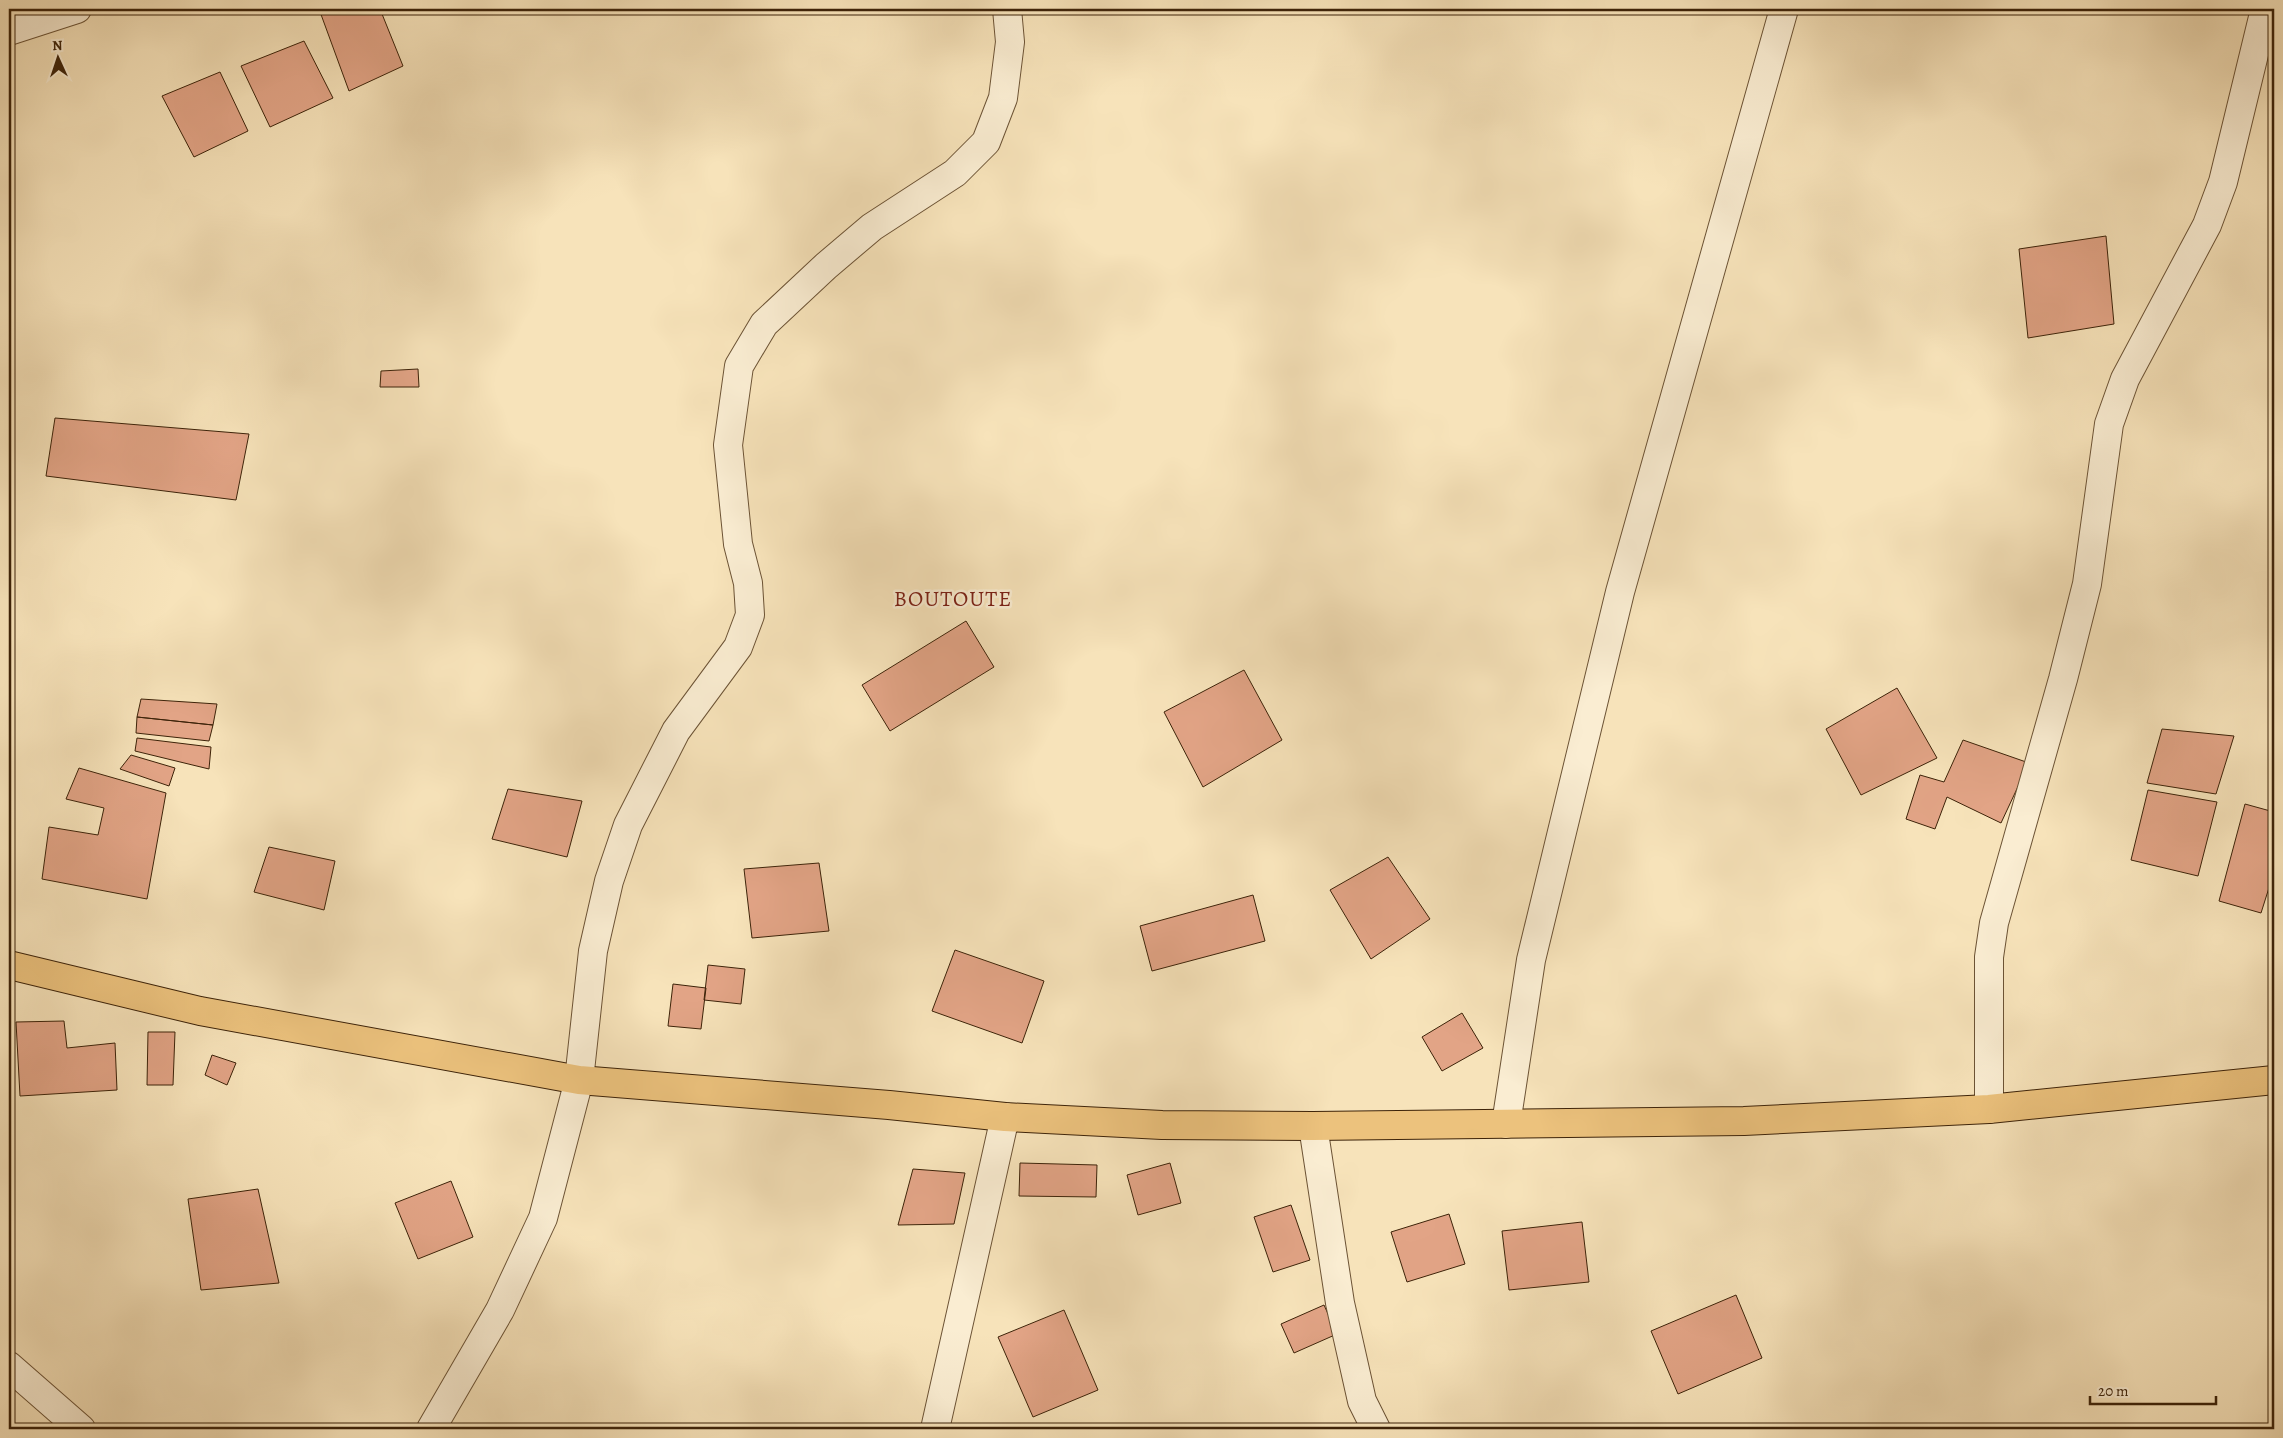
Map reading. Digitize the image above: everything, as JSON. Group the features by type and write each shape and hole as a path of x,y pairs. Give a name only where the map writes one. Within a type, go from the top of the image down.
{"main road":[{"path":"9,965 200,1011 579,1080 879,1104 1005,1117 1162,1124 1313,1126 1744,1121 1989,1109 2274,1080"}],"street":[{"path":"9,31 77,9"},
{"path":"431,1429 500,1310 543,1218 579,1080 593,952 609,881 628,825 676,731 738,647 750,615 748,583 738,544 728,445 738,366 764,324 826,266 872,227 955,173 986,142 1003,98 1010,42 1007,9"},
{"path":"1506,1124 1531,960 1620,592 1784,9"},
{"path":"1989,1109 1989,957 1993,931 2064,679 2087,584 2109,424 2125,379 2207,225 2223,182 2265,9"},
{"path":"934,1429 1005,1117"},
{"path":"1313,1126 1340,1304 1362,1401 1376,1429"},
{"path":"9,1366 81,1429"}],"building":[{"path":"319,9 380,9 403,66 349,91"},
{"path":"304,41 333,98 270,127 241,66"},
{"path":"220,72 248,131 194,157 162,96"},
{"path":"2106,236 2114,324 2028,338 2019,249"},
{"path":"418,369 419,387 380,387 381,371"},
{"path":"55,418 249,434 236,500 46,476"},
{"path":"966,621 994,667 890,731 862,685"},
{"path":"1244,670 1282,740 1203,787 1164,712"},
{"path":"1897,688 1937,758 1861,795 1826,729"},
{"path":"141,699 217,704 213,725 137,717"},
{"path":"137,717 213,725 209,741 136,733"},
{"path":"2162,729 2234,736 2216,794 2147,783"},
{"path":"137,738 211,747 209,769 135,751"},
{"path":"1963,740 2029,763 2001,823 1947,797 1935,829 1906,819 1920,775 1944,782"},
{"path":"131,755 175,768 169,786 120,769"},
{"path":"79,768 166,793 147,899 42,879 49,827 98,835 104,808 66,799"},
{"path":"508,789 582,801 567,857 492,839"},
{"path":"2148,790 2217,802 2198,876 2131,860"},
{"path":"2245,804 2274,812 2274,872 2261,913 2219,901"},
{"path":"269,847 335,861 324,910 254,892"},
{"path":"1388,857 1430,919 1371,959 1330,890"},
{"path":"819,863 829,931 752,938 744,869"},
{"path":"1253,895 1265,941 1152,971 1140,926"},
{"path":"955,950 1044,981 1022,1043 932,1011"},
{"path":"708,965 745,969 741,1004 704,1000"},
{"path":"673,984 706,988 701,1029 668,1026"},
{"path":"1462,1013 1483,1048 1442,1071 1422,1037"},
{"path":"64,1021 67,1048 115,1043 117,1090 20,1096 16,1022"},
{"path":"148,1032 175,1032 173,1085 147,1085"},
{"path":"212,1055 236,1063 227,1085 205,1075"},
{"path":"1020,1163 1097,1165 1096,1197 1019,1196"},
{"path":"1170,1163 1181,1203 1138,1215 1127,1175"},
{"path":"913,1169 965,1173 954,1224 898,1225"},
{"path":"451,1181 473,1237 418,1259 395,1203"},
{"path":"258,1189 279,1283 201,1290 188,1199"},
{"path":"1291,1205 1310,1260 1273,1272 1254,1217"},
{"path":"1449,1214 1465,1264 1407,1282 1391,1232"},
{"path":"1582,1222 1589,1282 1509,1290 1502,1231"},
{"path":"1736,1295 1762,1358 1678,1394 1651,1331"},
{"path":"1324,1305 1337,1334 1294,1353 1281,1324"},
{"path":"1064,1310 1098,1390 1033,1417 998,1337"}],"district":[{"name":"BOUTOUTE","path":"953,599"}]}
